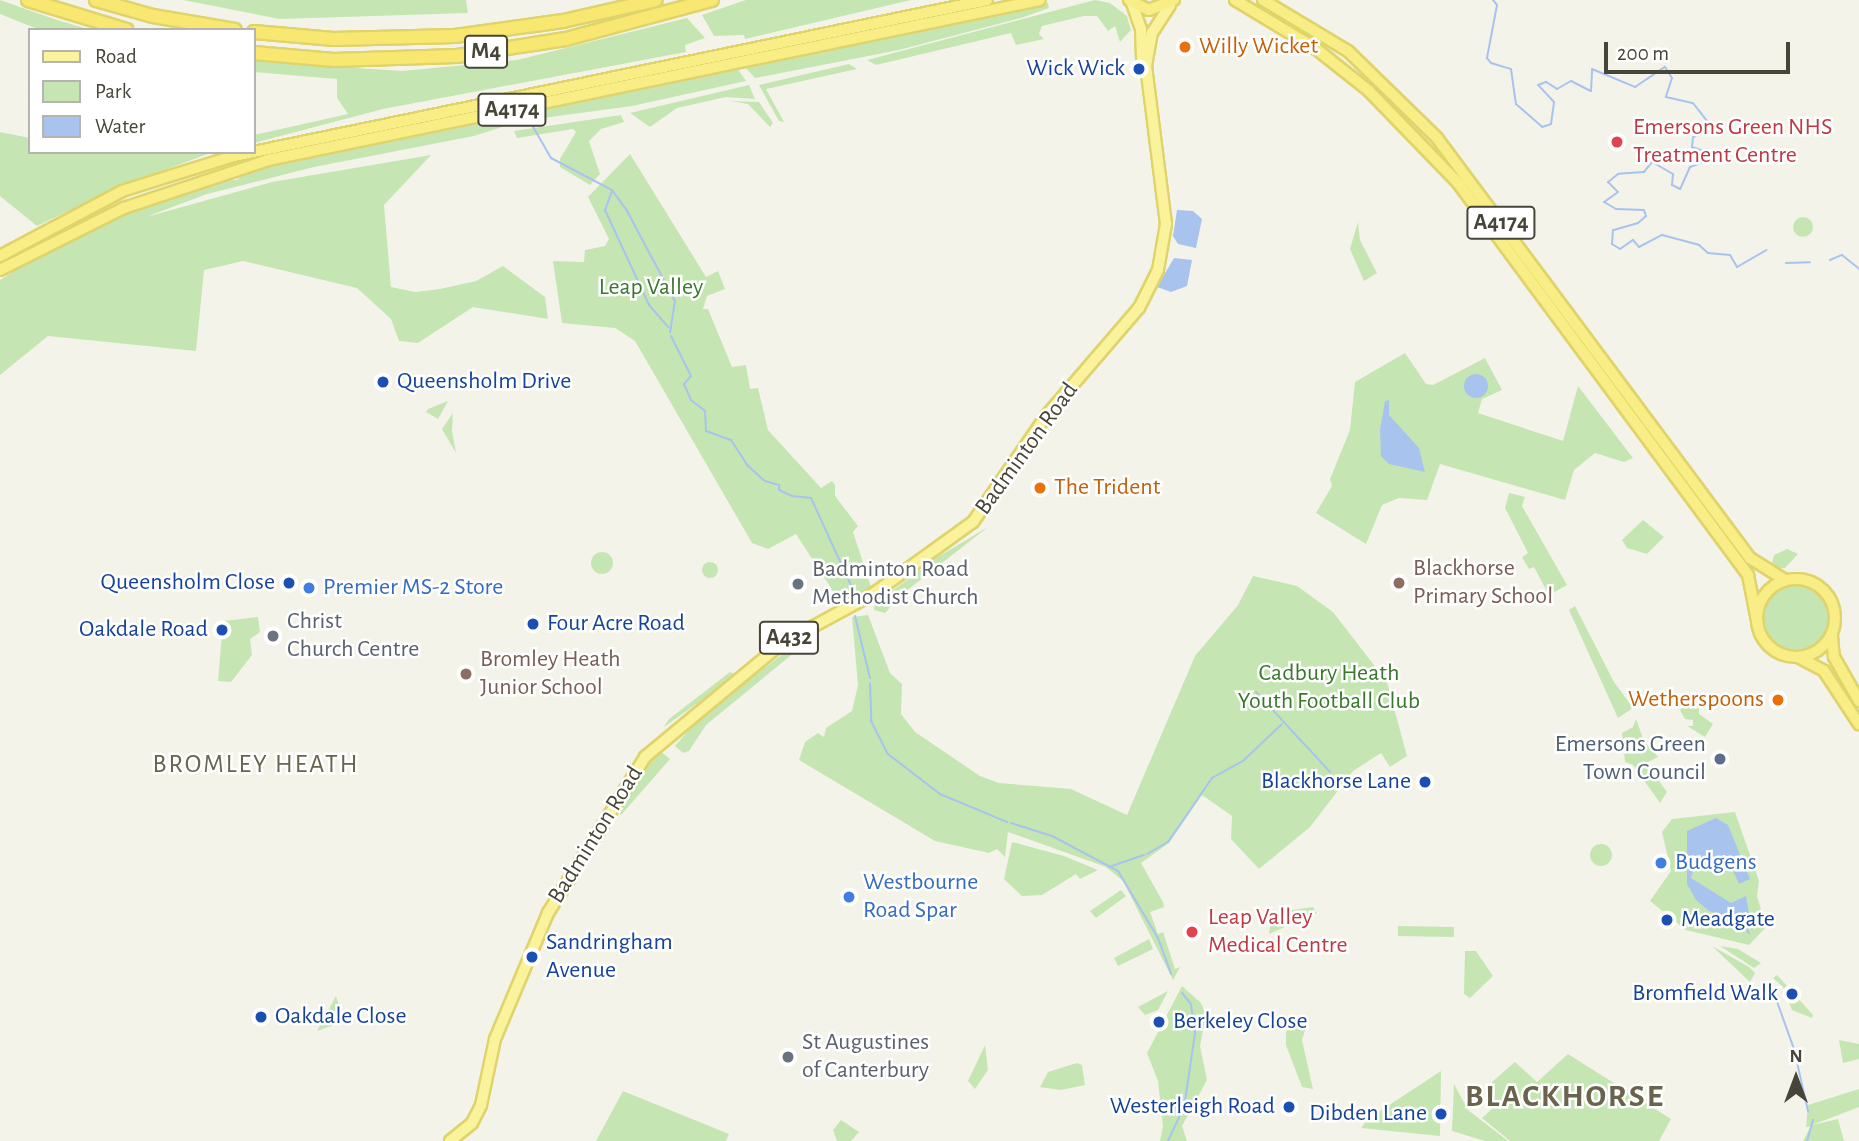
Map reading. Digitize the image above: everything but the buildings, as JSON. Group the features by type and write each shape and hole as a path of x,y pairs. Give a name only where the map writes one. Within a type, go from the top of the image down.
{"highway":[{"path":"28,0 120,28"},
{"path":"96,0 153,16 223,28"},
{"name":"M4","path":"256,32 334,39 456,36 563,21 656,0"},
{"name":"M4","path":"256,53 334,60 457,56 566,38 712,0"},
{"name":"A4174","path":"256,153 987,0"},
{"name":"A4174","path":"0,270 124,208 268,160 1040,0"},
{"name":"A4174","path":"1235,0 1315,48 1369,91 1458,183 1748,575 1758,626 1770,649 1799,658 1824,671 1859,724"},
{"name":"A4174","path":"1264,0 1348,51 1437,138 1750,558 1783,579 1809,580 1824,588 1835,608 1832,636 1834,657 1859,701"},
{"path":"1129,1 1149,10 1173,1"},
{"name":"A4174","path":"0,256 122,191 209,163 252,154"},
{"path":"1758,626 1765,596 1783,579"},
{"path":"1799,658 1814,652 1832,636"}],"main road":[{"name":"Badminton Road","path":"450,1141 472,1122 481,1105 495,1039 548,913 645,757 781,644 873,594 973,522 1046,416 1139,308 1158,270 1166,225 1146,66 1129,1"},
{"name":"Badminton Road","path":"1146,66 1152,33 1173,1"}],"green space":[{"path":"0,0 84,28 35,28 0,14"},
{"path":"183,0 466,0 468,13 280,19"},
{"path":"746,0 911,0 745,39 744,35 714,36 702,15"},
{"path":"1095,0 1110,3 1127,16 1131,30 1120,42 1115,26 1108,31 1097,16 1084,16 1042,26 1039,34 1044,39 1016,45 1011,33 876,65 867,60"},
{"path":"1048,3 1049,8 1021,18 899,50 755,78 744,66"},
{"path":"687,18 705,38 685,45 686,52 383,109 256,142 256,135 348,114 337,98 337,79 256,72 256,61 402,71 517,60"},
{"path":"849,64 857,69 766,89 784,122 779,121 759,85"},
{"path":"737,68 746,81 632,106 521,121 474,136 314,167 207,194 146,217 272,182 431,155 384,205 391,287 415,292 440,289 476,281 503,266 545,297 548,319 473,307 418,343 399,341 391,319 357,288 243,261 204,270 196,351 48,336 0,375 0,280 60,242 171,195 223,179 237,180 245,172 295,160"},
{"path":"749,85 755,99 726,97 677,108 650,127 630,113"},
{"path":"730,101 759,102 773,123 770,127 748,104"},
{"path":"621,115 624,122 601,129 589,141 600,174 590,185 560,167 560,159 576,132 573,129 517,138 514,131"},
{"path":"0,132 28,138 28,154 208,154 116,188 37,226 0,196"},
{"name":"Leap Valley","path":"630,154 706,277 718,271 725,289 707,296 703,309 708,309 732,367 746,365 750,389 758,388 768,430 821,488 832,481 835,485 835,496 858,526 853,532 871,587 840,602 796,534 768,549 752,543 635,341 615,328 562,323 553,261 584,262 585,250 605,246 609,239 588,197"},
{"path":"1803,217 1810,220 1813,227 1810,234 1803,237 1796,234 1793,227 1796,220"},
{"path":"1358,222 1360,240 1377,273 1364,281 1350,249"},
{"path":"1405,353 1426,384 1433,385 1485,358 1502,390 1482,399 1478,413 1563,441 1578,386 1633,458 1624,462 1595,453 1574,470 1565,500 1440,464 1427,500 1399,498 1382,505 1366,544 1316,513 1332,486 1330,479 1350,430 1355,382"},
{"path":"448,401 438,419 426,412 428,409"},
{"path":"453,413 452,431 456,453 442,429"},
{"path":"1509,493 1525,497 1522,506 1567,585 1549,595 1534,567 1529,569 1522,557 1528,553 1505,508"},
{"path":"1643,520 1664,537 1647,554 1627,548 1622,540"},
{"path":"988,527 901,595 885,613 874,610 875,604 936,558"},
{"path":"1787,549 1798,554 1785,568 1771,568 1774,555"},
{"path":"602,552 610,555 613,563 610,571 602,574 594,571 591,563 594,555"},
{"path":"710,562 716,564 716,576 710,578 704,576 702,570 704,564"},
{"name":"Cadbury Heath Youth Football Club","path":"1253,576 1297,586 1333,612 1387,682 1407,756 1390,767 1381,753 1353,771 1310,827 1259,869 1231,839 1232,816 1202,795 1169,843 1141,863 1163,902 1164,907 1150,912 1158,934 1163,932 1175,969 1180,967 1173,980 1123,881 1106,867 1008,832 1005,857 997,849 989,853 935,841 799,760 805,742 818,733 824,737 826,728 852,711 858,685 852,617 868,615 890,673 902,684 901,714 915,732 980,776 999,783 1071,789 1127,815 1195,656 1238,605"},
{"path":"1789,584 1803,584 1815,589 1824,598 1829,617 1827,630 1820,641 1803,650 1789,650 1777,645 1768,636 1763,624 1763,610 1768,598 1777,589"},
{"path":"1575,606 1614,682 1633,708 1618,718 1569,610"},
{"path":"258,617 260,632 250,639 252,655 231,682 218,681 223,621"},
{"path":"800,641 801,647 706,725 689,751 683,753 675,746 701,716"},
{"path":"730,672 737,675 664,727 669,719"},
{"path":"1699,702 1699,714 1713,724 1705,737 1687,726 1693,726 1693,720 1685,719 1680,710 1687,703"},
{"path":"1636,719 1644,741 1658,757 1646,763 1667,792 1660,803 1633,765 1625,762 1622,733 1633,727"},
{"path":"661,752 670,759 621,815 616,809 646,764"},
{"path":"1735,812 1759,881 1757,896 1766,927 1749,945 1686,930 1650,901 1671,871 1662,832 1672,819"},
{"path":"1012,842 1064,856 1098,870 1080,879 1076,874 1042,895 1022,896 1004,879"},
{"path":"1601,844 1609,847 1612,855 1609,863 1601,866 1593,863 1590,855 1593,847"},
{"path":"1121,890 1126,896 1096,918 1090,911"},
{"path":"1313,907 1317,913 1269,934 1272,913"},
{"path":"1398,926 1454,927 1454,937 1398,936"},
{"path":"1149,939 1153,949 1118,966 1114,958"},
{"path":"1712,946 1749,967 1755,973 1750,982"},
{"path":"1720,946 1738,949 1761,963 1754,968"},
{"path":"1465,951 1476,951 1493,976 1470,998 1464,994"},
{"path":"1777,975 1813,1015 1812,1018 1792,1010 1783,987 1773,978"},
{"path":"1182,986 1201,1003 1206,1015 1200,1046 1207,1080 1182,1126 1187,1141 1160,1141 1163,1126 1158,1081 1147,1053"},
{"path":"1168,991 1158,1010 1145,1015 1138,1007"},
{"path":"336,996 342,1015 337,1024 317,1031"},
{"path":"1308,1021 1302,1040 1313,1089 1302,1087 1286,1045 1286,1032 1291,1025"},
{"path":"1839,1040 1859,1044 1859,1059 1843,1063"},
{"path":"985,1045 988,1070 975,1089 968,1081"},
{"path":"1568,1054 1671,1119 1659,1141 1510,1141 1482,1118 1495,1106 1492,1082 1515,1062 1537,1082"},
{"path":"1077,1063 1082,1065 1085,1085 1061,1090 1040,1087 1048,1072"},
{"path":"1441,1071 1440,1136 1361,1128 1368,1119"},
{"path":"1454,1084 1468,1110 1508,1141 1485,1141 1452,1131"},
{"path":"1859,1089 1859,1107 1812,1125 1838,1119 1844,1141 1803,1141 1811,1126 1806,1127 1808,1105"},
{"path":"623,1091 729,1134 726,1141 596,1141"},
{"path":"841,1120 859,1132 851,1141 837,1141 833,1130"}],"water":[{"path":"1177,210 1193,211 1202,219 1196,248 1178,244 1173,236"},
{"path":"1174,258 1192,260 1187,286 1171,292 1157,287"},
{"path":"1476,374 1484,378 1488,386 1484,394 1476,398 1468,394 1464,386 1468,378"},
{"path":"1389,400 1389,415 1419,448 1425,472 1389,464 1381,456 1380,430 1385,401"},
{"path":"1716,818 1728,825 1750,879 1739,884 1729,862 1712,856 1695,865 1691,878 1731,903 1746,896 1750,919 1742,922 1709,911 1696,900 1687,884 1687,831"}],"waterway":[{"path":"1493,0 1497,5 1487,58 1491,63 1511,69 1516,104 1542,127 1551,124 1554,102 1538,85 1546,82 1557,89 1571,81 1591,91 1592,69 1635,87 1665,67 1672,78 1666,97 1693,103 1707,121 1709,131 1693,137 1692,147 1709,153 1710,159 1690,167 1680,189 1672,185 1673,174 1652,162 1644,172 1618,174 1608,182 1618,192 1604,202 1616,209 1644,210 1646,216 1638,223 1613,230 1612,244 1620,249 1633,240 1639,247 1662,235 1699,245 1708,253 1730,255 1737,267 1767,250"},
{"path":"532,125 551,158 612,190 626,209 675,301 670,333"},
{"path":"612,191 605,210 649,305 668,327"},
{"path":"1830,260 1842,255 1859,269"},
{"path":"1786,263 1810,262"},
{"path":"671,336 691,376 684,384 691,400 705,411 706,431 731,440 747,465 765,481 779,485 779,490 792,496 811,498 855,594"},
{"path":"855,616 870,678"},
{"path":"870,683 871,721 888,754 940,794 1007,822"},
{"path":"1256,692 1330,772"},
{"path":"1147,854 1168,842 1212,778 1244,760 1282,724"},
{"path":"1011,823 1052,836 1118,871 1158,938 1171,974"},
{"path":"1109,867 1144,855"},
{"path":"1742,922 1749,933"},
{"path":"1770,982 1794,1049 1808,1111"},
{"path":"1168,1141 1184,1107 1195,1033 1191,1004 1182,993"},
{"path":"1807,1141 1813,1120"}],"place":[{"name":"Willy Wicket","path":"1185,47"},
{"name":"Wick Wick","path":"1139,69"},
{"name":"Emersons Green NHS Treatment Centre","path":"1617,142"},
{"name":"Queensholm Drive","path":"383,382"},
{"name":"The Trident","path":"1040,488"},
{"name":"Queensholm Close","path":"289,583"},
{"name":"Blackhorse Primary School","path":"1399,583"},
{"name":"Badminton Road Methodist Church","path":"798,584"},
{"name":"Premier MS-2 Store","path":"309,588"},
{"name":"Four Acre Road","path":"533,624"},
{"name":"Oakdale Road","path":"222,630"},
{"name":"Christ Church Centre","path":"273,636"},
{"name":"Bromley Heath Junior School","path":"466,674"},
{"name":"Wetherspoons","path":"1778,700"},
{"name":"Emersons Green Town Council","path":"1720,759"},
{"name":"Blackhorse Lane","path":"1425,782"},
{"name":"Budgens","path":"1661,863"},
{"name":"Westbourne Road Spar","path":"849,897"},
{"name":"Meadgate","path":"1667,920"},
{"name":"Leap Valley Medical Centre","path":"1192,932"},
{"name":"Sandringham Avenue","path":"532,957"},
{"name":"Bromfield Walk","path":"1792,994"},
{"name":"Oakdale Close","path":"261,1017"},
{"name":"Berkeley Close","path":"1159,1022"},
{"name":"St Augustines of Canterbury","path":"788,1057"},
{"name":"Westerleigh Road","path":"1289,1107"},
{"name":"Dibden Lane","path":"1441,1114"}],"district":[{"name":"BROMLEY HEATH","path":"256,765"},
{"name":"BLACKHORSE","path":"1565,1096"}]}
